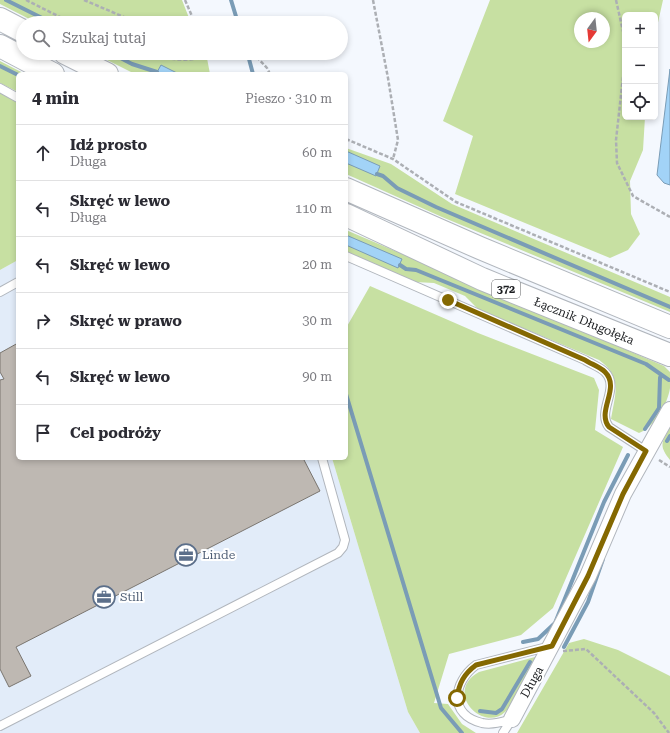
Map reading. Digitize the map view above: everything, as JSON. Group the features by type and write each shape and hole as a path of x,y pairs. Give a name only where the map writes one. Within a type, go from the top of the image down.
{"main road":[{"path":"0,19 16,27"},
{"path":"0,46 16,54"},
{"path":"26,60 49,72"},
{"path":"79,60 102,72"},
{"name":"372","path":"348,190 518,265 670,326"},
{"name":"Łącznik Długołęka","path":"348,216 482,279 670,355"}],"street":[{"name":"Długa","path":"512,719 588,576 623,494 670,410"}],"lane":[{"path":"0,88 16,97"},
{"path":"348,257 585,360 604,372 609,379 610,386 604,416 605,422 609,427 646,451"},
{"path":"0,292 16,283"},
{"path":"0,726 338,553 344,547 345,540 323,460"},
{"name":"Długa","path":"512,719 495,724 483,723 470,719 463,713 457,698 461,681 466,672 476,665 552,646"},
{"name":"Długa","path":"503,733 512,719"}],"path":[{"path":"26,0 58,16"},
{"path":"84,0 122,16"},
{"path":"185,0 192,16"},
{"path":"373,0 398,140 393,159"},
{"path":"616,0 622,27"},
{"path":"260,60 269,72"},
{"path":"622,84 616,148 617,163 633,196 670,217"},
{"path":"348,140 393,159 456,202 670,292"},
{"path":"552,646 566,651 586,649 654,713 670,733"}],"shaded area":[{"path":"16,261 16,460 333,460 408,712 420,733 0,733 0,270"}],"green space":[{"path":"0,0 182,0 188,16 23,16 0,4"},
{"path":"490,0 663,0 658,22 658,12 622,12 622,120 645,120 643,150 630,181 631,214 640,234 628,250 610,258 455,194 473,136 443,121"},
{"path":"107,60 207,60 210,72 131,72"},
{"path":"0,61 21,72 16,72 16,91 0,83"},
{"path":"0,93 16,102 16,261 0,270"},
{"path":"348,149 391,164 452,204 670,297 670,312 442,217 348,175"},
{"path":"348,231 664,366 670,372 670,388 663,408 655,421 639,433 611,419 616,386 612,373 607,366 599,360 478,309 465,296 434,283 415,282 348,253"},
{"path":"370,286 478,333 594,378 599,390 595,430 623,447 553,608 521,635 449,654 434,703 448,704 462,724 476,733 420,733 408,712 333,460 348,460 348,324"},
{"path":"670,428 670,460 664,451 662,444"},
{"path":"584,639 618,650 670,676 670,733 517,733 569,643"},
{"path":"535,657 536,658 519,693 505,712 496,717 487,717 478,714 470,707 466,699 465,690 469,680 479,672"}],"water":[{"path":"161,65 175,72 157,72"},
{"path":"670,69 670,185 664,183 657,175"},
{"path":"348,152 380,166 376,176 348,164"},
{"path":"348,236 402,259 398,268 348,246"}],"building":[{"path":"16,344 16,460 304,460 320,491 16,647 31,676 9,687 0,669 0,380 4,379 0,372 0,353"}],"waterway":[{"path":"6,0 38,16"},
{"path":"231,0 236,16"},
{"path":"124,60 157,72"},
{"path":"249,60 252,72"},
{"path":"0,66 16,74"},
{"path":"377,174 383,176 397,188 436,207 670,307"},
{"path":"400,265 406,269 416,270 646,364 669,380"},
{"path":"645,429 659,408 661,375"},
{"path":"348,401 441,708 462,733"},
{"path":"667,441 670,436"},
{"path":"523,642 538,639 555,623 604,502 628,455"},
{"path":"564,647 588,602 603,559"},
{"path":"480,711 496,713 502,709 530,662"}],"place":[{"name":"Linde","path":"186,555"},
{"name":"Still","path":"104,597"}],"route":[{"path":"448,300 585,360 604,372 609,379 610,386 608,403 604,416 605,422 609,427 646,451 623,494 588,576 552,646 476,665 466,672 458,688 457,698"}]}
